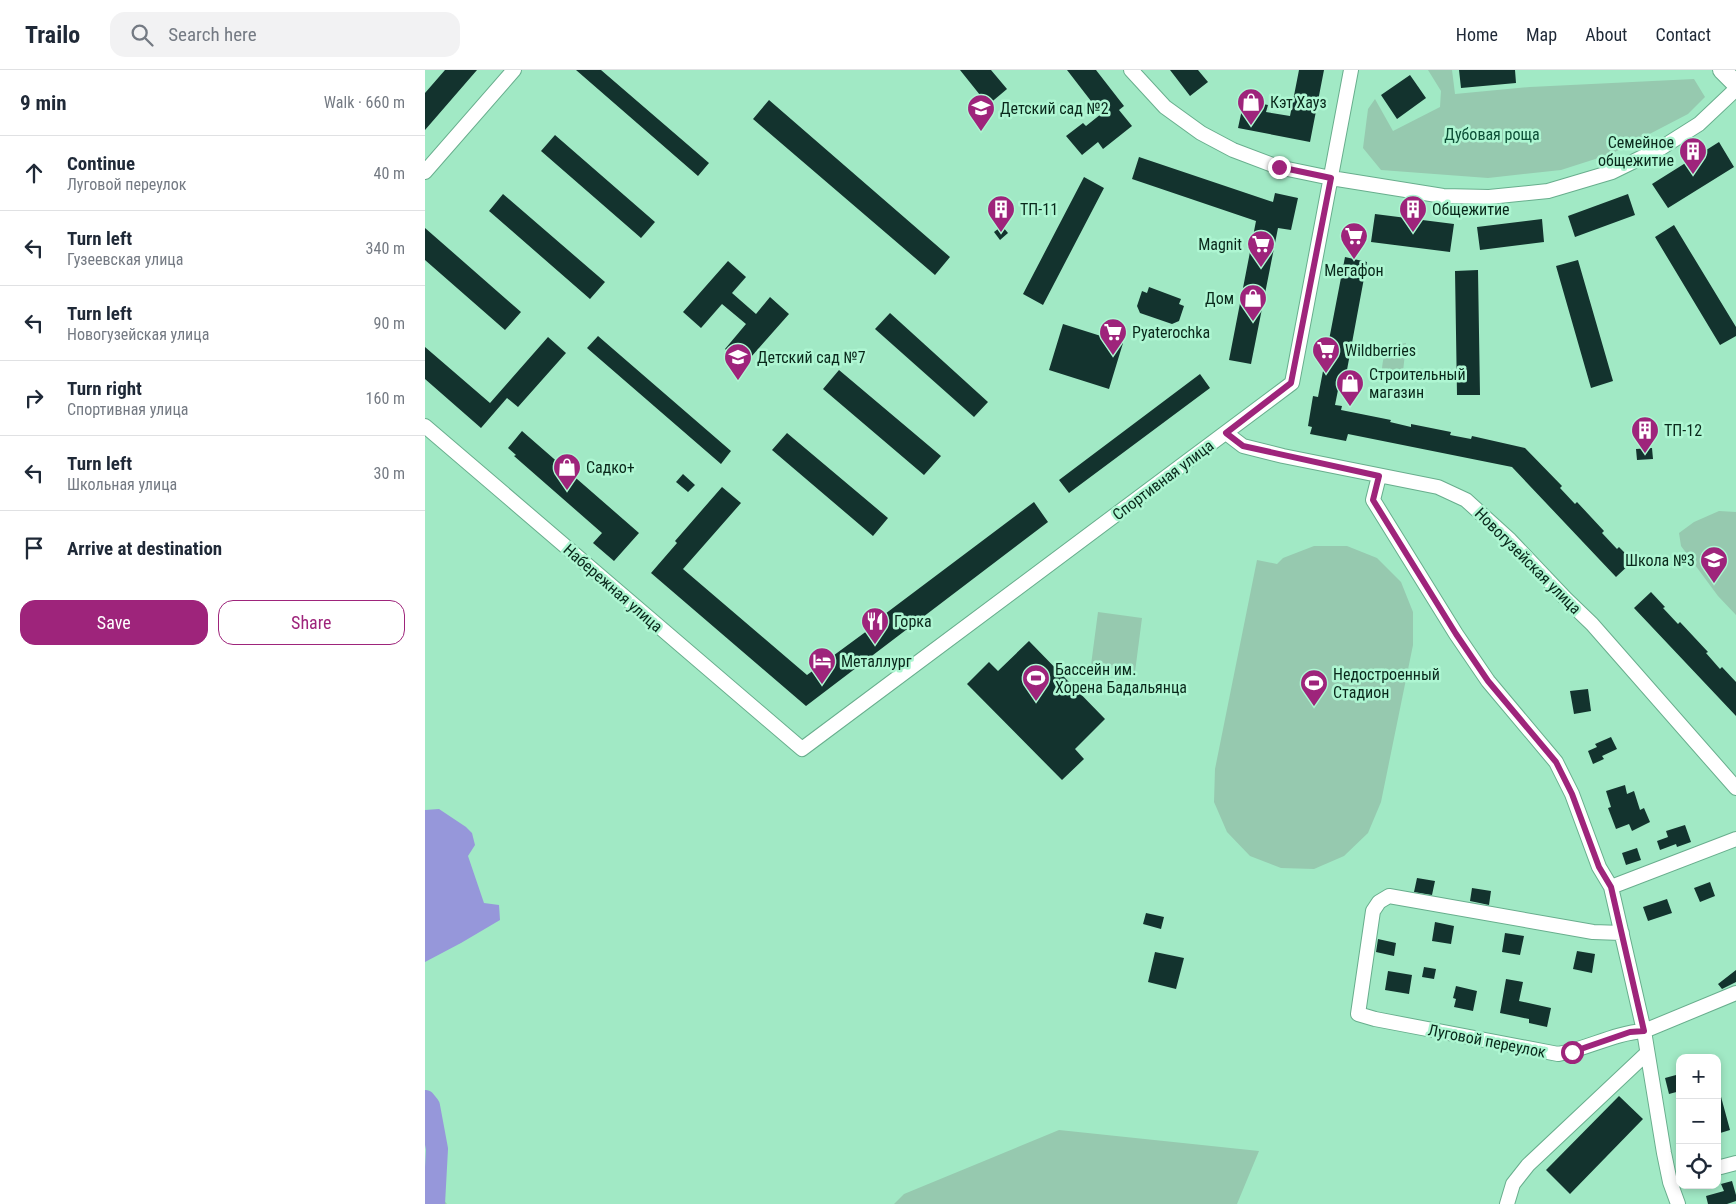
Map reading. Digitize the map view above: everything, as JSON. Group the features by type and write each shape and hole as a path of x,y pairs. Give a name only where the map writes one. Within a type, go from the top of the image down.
{"street":[{"path":"425,172 514,70"},
{"path":"1131,70 1165,107 1201,132 1233,150 1279,167 1352,183 1443,196 1489,197 1549,191 1613,172 1661,148 1699,124 1736,89"},
{"name":"Спортивная улица","path":"802,749 1291,383 1351,70"},
{"path":"1723,70 1736,84"},
{"name":"Набережная улица","path":"425,426 802,749"},
{"name":"Новогузейская улица","path":"1226,433 1243,446 1438,487 1466,500 1509,540 1592,624 1736,788"},
{"path":"1379,476 1373,500 1456,634 1488,681 1556,762 1572,794 1599,867 1611,887 1644,1031 1678,1204"},
{"path":"1611,887 1736,839"},
{"name":"Луговой переулок","path":"1622,933 1593,932 1389,896 1379,902 1373,911 1358,1014 1375,1019 1558,1054 1572,1052 1630,1032 1644,1031 1736,993"},
{"path":"1507,1204 1513,1184 1528,1165 1647,1053"},
{"path":"1721,1167 1736,1162"}],"green space":[{"name":"Дубовая роща","path":"1428,70 1452,70 1455,94 1530,87 1694,79 1705,97 1688,114 1611,154 1561,170 1488,178 1381,170 1363,148 1368,109 1375,99 1393,131 1440,107 1441,91"},
{"path":"1406,343 1403,372 1382,369 1385,353 1395,345"},
{"path":"1719,511 1736,512 1736,615 1718,596 1681,546 1679,533 1694,522"},
{"name":"Недостроенный Стадион","path":"1314,546 1347,546 1377,558 1401,582 1413,612 1413,645 1381,802 1368,833 1344,856 1314,869 1281,868 1250,856 1227,832 1214,802 1215,769 1257,560 1277,564 1283,558"},
{"path":"1098,612 1142,618 1135,672 1091,665"},
{"path":"1059,1130 1259,1151 1237,1204 894,1204 904,1194"},
{"path":"425,1178 447,1204 425,1204"}],"water":[{"path":"439,809 472,833 475,845 468,856 484,903 499,905 500,920 425,962 425,810"}],"building":[{"path":"445,70 477,70 425,130 425,93"},
{"path":"576,70 601,70 709,163 698,176"},
{"path":"960,70 991,70 1007,89 988,105"},
{"path":"1067,70 1096,70 1124,106 1119,110 1132,126 1103,149 1098,142 1082,155 1066,136 1083,123 1086,126 1101,114"},
{"path":"1170,70 1198,70 1208,82 1190,96"},
{"path":"1299,70 1324,70 1310,142 1238,128 1244,100 1268,105 1266,112 1290,116"},
{"path":"1459,70 1515,70 1516,83 1461,88"},
{"path":"1410,75 1426,98 1397,119 1381,95"},
{"path":"769,100 950,257 935,275 753,119"},
{"path":"555,135 655,222 641,238 541,151"},
{"name":"Семейное общежитие","path":"1719,142 1734,167 1668,208 1652,184"},
{"path":"1139,157 1273,202 1275,193 1298,198 1291,230 1278,228 1251,364 1229,360 1256,221 1132,179"},
{"path":"1084,177 1104,188 1043,305 1023,294"},
{"path":"503,194 605,282 590,299 489,211"},
{"path":"1628,194 1635,215 1575,237 1568,216"},
{"name":"Общежитие","path":"1375,214 1454,224 1450,252 1371,242"},
{"path":"1542,219 1544,242 1480,250 1477,227"},
{"path":"1674,225 1736,327 1736,336 1720,345 1655,237"},
{"name":"ТП-11","path":"1002,226 1008,233 1000,240 994,232"},
{"path":"425,228 521,312 505,330 425,260"},
{"path":"1345,257 1367,262 1344,386 1339,385 1335,405 1342,406 1341,410 1391,420 1390,422 1411,427 1411,424 1451,432 1450,435 1471,439 1472,436 1525,448 1562,486 1560,488 1575,504 1577,502 1604,531 1602,533 1617,549 1619,547 1633,561 1616,577 1512,467 1348,434 1346,441 1310,434 1312,427 1308,426 1313,396 1318,397"},
{"path":"1578,260 1613,381 1591,388 1556,266"},
{"path":"728,261 746,277 732,293 756,314 770,297 789,314 744,365 725,349 746,324 722,304 701,328 683,312"},
{"path":"1478,270 1480,395 1457,395 1455,271"},
{"path":"1149,287 1181,299 1179,304 1184,306 1179,321 1172,324 1140,313 1137,306 1142,291 1147,293"},
{"path":"890,313 988,402 974,417 875,329"},
{"path":"1063,324 1123,343 1109,389 1049,370"},
{"path":"598,336 731,451 721,464 587,348"},
{"path":"548,337 566,353 518,407 507,398 481,428 425,379 425,347 490,403"},
{"path":"839,370 941,456 924,475 823,389"},
{"path":"1200,374 1210,388 1069,493 1059,480"},
{"path":"522,431 639,533 614,561 593,543 602,533 514,456 516,455 508,448"},
{"path":"787,433 888,518 873,536 772,450"},
{"name":"ТП-12","path":"1652,448 1653,459 1637,460 1636,449"},
{"path":"683,474 695,485 688,492 676,482"},
{"path":"722,487 741,503 683,569 807,675 1034,502 1048,522 806,706 651,573 677,543 675,541"},
{"path":"1651,592 1678,624 1680,622 1708,652 1706,653 1720,669 1722,667 1736,682 1736,716 1634,608"},
{"name":"Бассейн им. Хорена Бадальянца","path":"1029,641 1105,719 1075,749 1084,759 1062,780 967,684 989,662 998,671"},
{"path":"1588,689 1591,711 1574,714 1570,691"},
{"path":"1611,737 1617,749 1602,756 1604,759 1593,764 1588,751 1597,747 1595,744"},
{"path":"1625,785 1627,794 1634,791 1640,810 1644,808 1650,822 1632,831 1629,824 1616,829 1608,808 1611,807 1606,791"},
{"path":"1685,825 1691,842 1677,847 1676,844 1660,850 1657,841 1668,837 1666,831"},
{"path":"1637,848 1641,860 1626,865 1622,853"},
{"path":"1417,878 1435,881 1432,895 1414,892"},
{"path":"1710,882 1715,896 1700,902 1694,888"},
{"path":"1472,888 1491,891 1489,905 1470,901"},
{"path":"1667,899 1672,913 1648,921 1643,907"},
{"path":"1146,913 1164,917 1161,929 1143,924"},
{"path":"1435,922 1454,926 1451,944 1432,941"},
{"path":"1505,933 1524,936 1520,955 1502,952"},
{"path":"1378,939 1396,943 1394,956 1376,952"},
{"path":"1577,951 1595,954 1592,973 1573,969"},
{"path":"1155,952 1184,958 1176,989 1148,982"},
{"path":"1424,967 1436,969 1434,979 1422,977"},
{"path":"1736,970 1736,982 1722,989 1718,984"},
{"path":"1388,971 1412,975 1409,994 1385,990"},
{"path":"1506,979 1523,982 1519,1001 1551,1008 1547,1027 1529,1023 1529,1019 1500,1013"},
{"path":"1456,986 1477,991 1473,1011 1454,1007 1456,999 1453,998"},
{"path":"1676,1075 1676,1092 1669,1094 1665,1078"},
{"path":"1619,1096 1643,1119 1570,1194 1546,1170"},
{"path":"1721,1097 1730,1130 1721,1133"},
{"path":"1732,1181 1736,1201 1727,1204 1708,1204 1706,1196 1724,1191 1721,1184"}],"waterway":[{"path":"425,1101 429,1106 437,1149 434,1204"}],"place":[{"name":"Кэт Хауз","path":"1251,126"},
{"name":"Детский сад №2","path":"981,132"},
{"name":"Семейное общежитие","path":"1693,175"},
{"name":"ТП-11","path":"1001,233"},
{"name":"Общежитие","path":"1413,233"},
{"name":"Мегафон","path":"1354,260"},
{"name":"Magnit","path":"1261,268"},
{"name":"Дом","path":"1253,322"},
{"name":"Pyaterochka","path":"1113,356"},
{"name":"Wildberries","path":"1326,374"},
{"name":"Детский сад №7","path":"738,381"},
{"name":"Строительный магазин","path":"1350,407"},
{"name":"ТП-12","path":"1645,454"},
{"name":"Садко+","path":"567,491"},
{"name":"Школа №3","path":"1714,584"},
{"name":"Горка","path":"875,645"},
{"name":"Металлург","path":"822,685"},
{"name":"Бассейн им. Хорена Бадальянца","path":"1036,702"},
{"name":"Недостроенный Стадион","path":"1314,707"}],"route":[{"path":"1279,167 1331,178 1291,383 1226,433 1243,446 1379,476 1373,500 1456,634 1488,681 1556,762 1572,794 1599,867 1611,887 1644,1031 1630,1032 1572,1052"}]}
